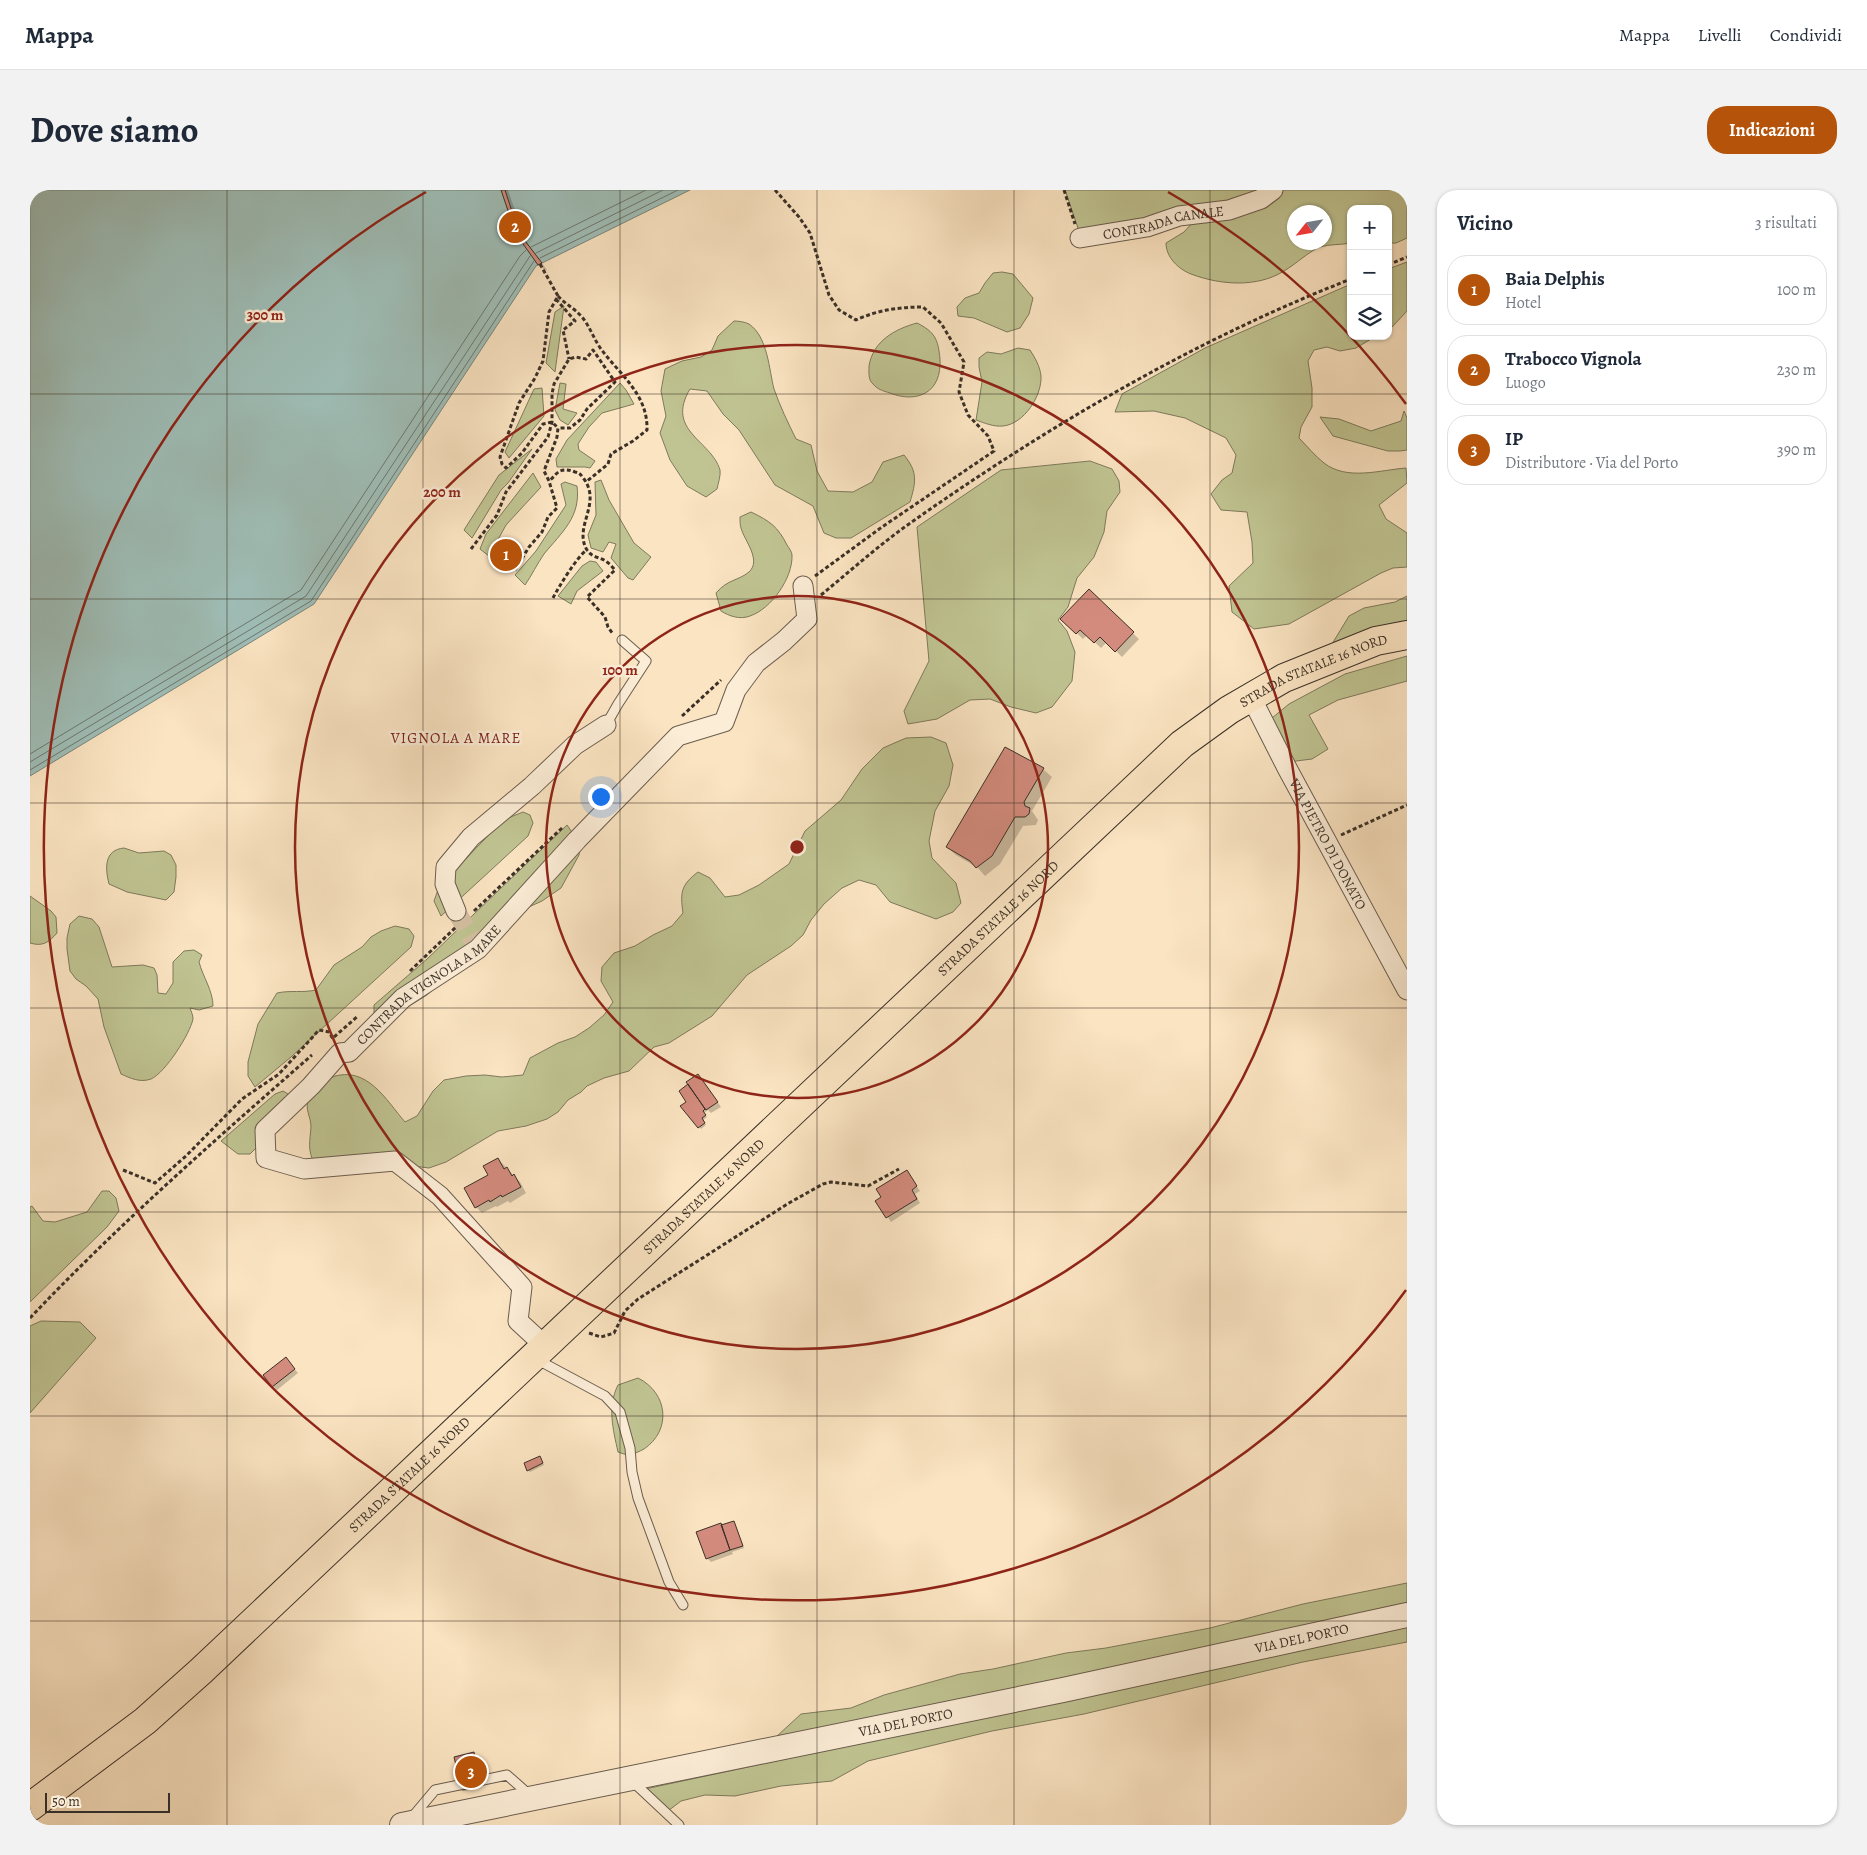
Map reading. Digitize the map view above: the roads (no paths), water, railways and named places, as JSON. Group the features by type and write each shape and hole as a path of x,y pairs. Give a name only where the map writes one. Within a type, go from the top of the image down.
{"main road":[{"name":"STRADA STATALE 16 NORD","path":"30,1807 145,1721 202,1671 1182,744 1229,710 1284,678 1376,641 1407,635"}],"street":[{"name":"CONTRADA CANALE","path":"1080,238 1147,227 1178,216 1229,210 1261,199 1273,190"},
{"name":"CONTRADA VIGNOLA A MARE","path":"539,1352 518,1321 522,1287 440,1196 395,1161 304,1169 266,1158 265,1130 311,1086 340,1053 349,1052 403,998 478,949 577,840 678,736 724,722 736,690 756,663 784,641 806,619 803,586"},
{"name":"VIA PIETRO DI DONATO","path":"1252,697 1287,768 1407,990"},
{"path":"456,911 445,884 446,867 471,837 532,786 574,745 606,725"},
{"name":"VIA DEL PORTO","path":"409,1824 1073,1688 1407,1615"}],"lane":[{"path":"606,725 646,661 618,638"},
{"path":"539,1352 604,1396 620,1412 630,1448 632,1472 638,1498 669,1582 683,1605"},
{"path":"629,1778 679,1825"}],"water":[{"path":"30,190 690,190 536,266 314,604 30,776"}],"tunnel":[{"path":"456,911 478,949"}],"place":[{"name":"Trabocco Vignola","path":"515,227"},
{"name":"Baia Delphis","path":"506,555"},
{"name":"IP","path":"471,1772"}],"district":[{"name":"VIGNOLA A MARE","path":"456,738"}]}
